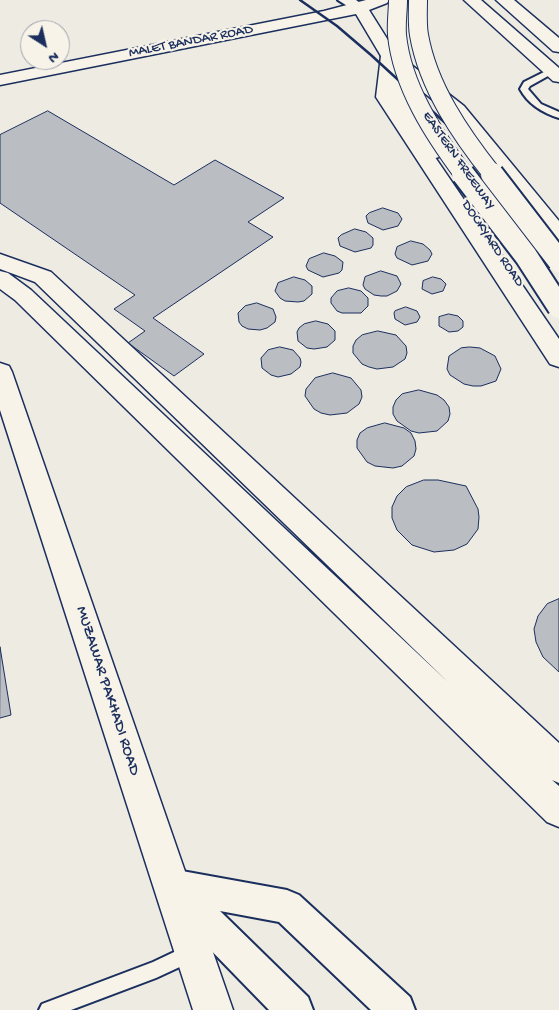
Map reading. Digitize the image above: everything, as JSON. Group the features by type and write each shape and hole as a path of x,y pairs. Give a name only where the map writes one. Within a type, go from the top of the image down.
{"main road":[{"name":"MALET BANDAR ROAD","path":"0,80 354,3 381,0"},
{"name":"EASTERN FREEWAY","path":"398,0 395,17 398,43 406,74 420,107 454,161 522,251 559,307"},
{"name":"EASTERN FREEWAY","path":"418,0 416,17 422,45 430,74 444,104 480,156 559,261"},
{"path":"472,0 556,74"},
{"path":"504,0 559,47"},
{"name":"DOCKYARD ROAD","path":"354,3 390,56 408,117 559,346"},
{"path":"390,56 385,97 559,358"},
{"path":"390,56 457,110 523,188 559,235"},
{"path":"0,261 43,278 559,766"},
{"path":"0,278 23,296 559,810"},
{"name":"MUZAWAR PAKHADI ROAD","path":"0,372 213,1010"}],"street":[{"path":"171,885 260,977 295,1010"},
{"path":"171,885 287,907 397,1010"}],"lane":[{"path":"556,74 528,84 524,89 527,95 546,110 559,115"},
{"path":"48,1010 156,969 193,952"}],"building":[{"path":"48,111 174,185 215,160 284,198 248,222 273,237 153,318 204,354 174,376 128,343 145,331 114,309 135,295 0,203 0,135"},
{"path":"383,208 398,213 402,219 398,226 383,230 368,223 366,216 369,213"},
{"path":"355,229 366,232 373,238 371,248 355,252 340,246 338,238"},
{"path":"411,241 423,244 430,250 432,254 428,261 412,265 397,258 395,254 397,247"},
{"path":"324,253 335,256 343,262 342,270 339,273 323,277 308,270 306,266 309,259"},
{"path":"381,271 397,276 401,284 397,291 387,296 374,295 365,289 363,285 365,277"},
{"path":"294,277 305,280 312,286 312,294 304,301 285,301 275,291 278,283"},
{"path":"433,277 441,279 446,284 443,291 432,294 422,289 423,281"},
{"path":"349,288 361,291 368,298 368,306 361,313 342,313 337,311 331,303 331,298 337,291"},
{"path":"257,303 273,309 276,317 275,322 267,328 260,330 248,329 239,322 238,313 245,306"},
{"path":"406,307 417,311 420,317 417,322 405,325 395,319 395,311"},
{"path":"449,314 458,316 463,321 463,327 458,331 449,332 439,326 439,317"},
{"path":"316,321 328,324 335,331 335,340 327,347 307,348 298,341 297,332 304,324"},
{"path":"378,331 396,335 406,346 407,353 405,359 393,367 377,369 369,367 362,364 353,353 353,346 356,340 362,335"},
{"path":"280,347 293,350 301,362 300,367 291,374 278,377 271,375 262,368 261,358 268,350"},
{"path":"461,348 480,348 495,356 501,369 496,381 481,386 473,386 464,384 450,375 447,369 449,356"},
{"path":"333,373 351,378 361,390 362,397 359,404 347,413 330,415 321,413 314,409 305,396 306,389 315,378"},
{"path":"419,390 437,395 449,407 448,421 437,431 419,433 411,431 397,421 393,414 396,400 402,394"},
{"path":"385,423 404,428 411,433 415,441 416,449 414,456 402,466 393,468 375,466 367,462 357,448 357,440 360,433 367,428"},
{"path":"424,480 438,480 466,486 478,509 479,517 478,529 467,544 454,550 434,552 412,545 397,530 392,518 392,507 397,496 406,487"},
{"path":"559,599 559,672 543,657 536,642 534,629 538,616 547,604"},
{"path":"0,647 11,715 0,718"}],"railway":[{"path":"300,0 337,26 371,55 502,175"},
{"path":"502,175 516,189"}]}
